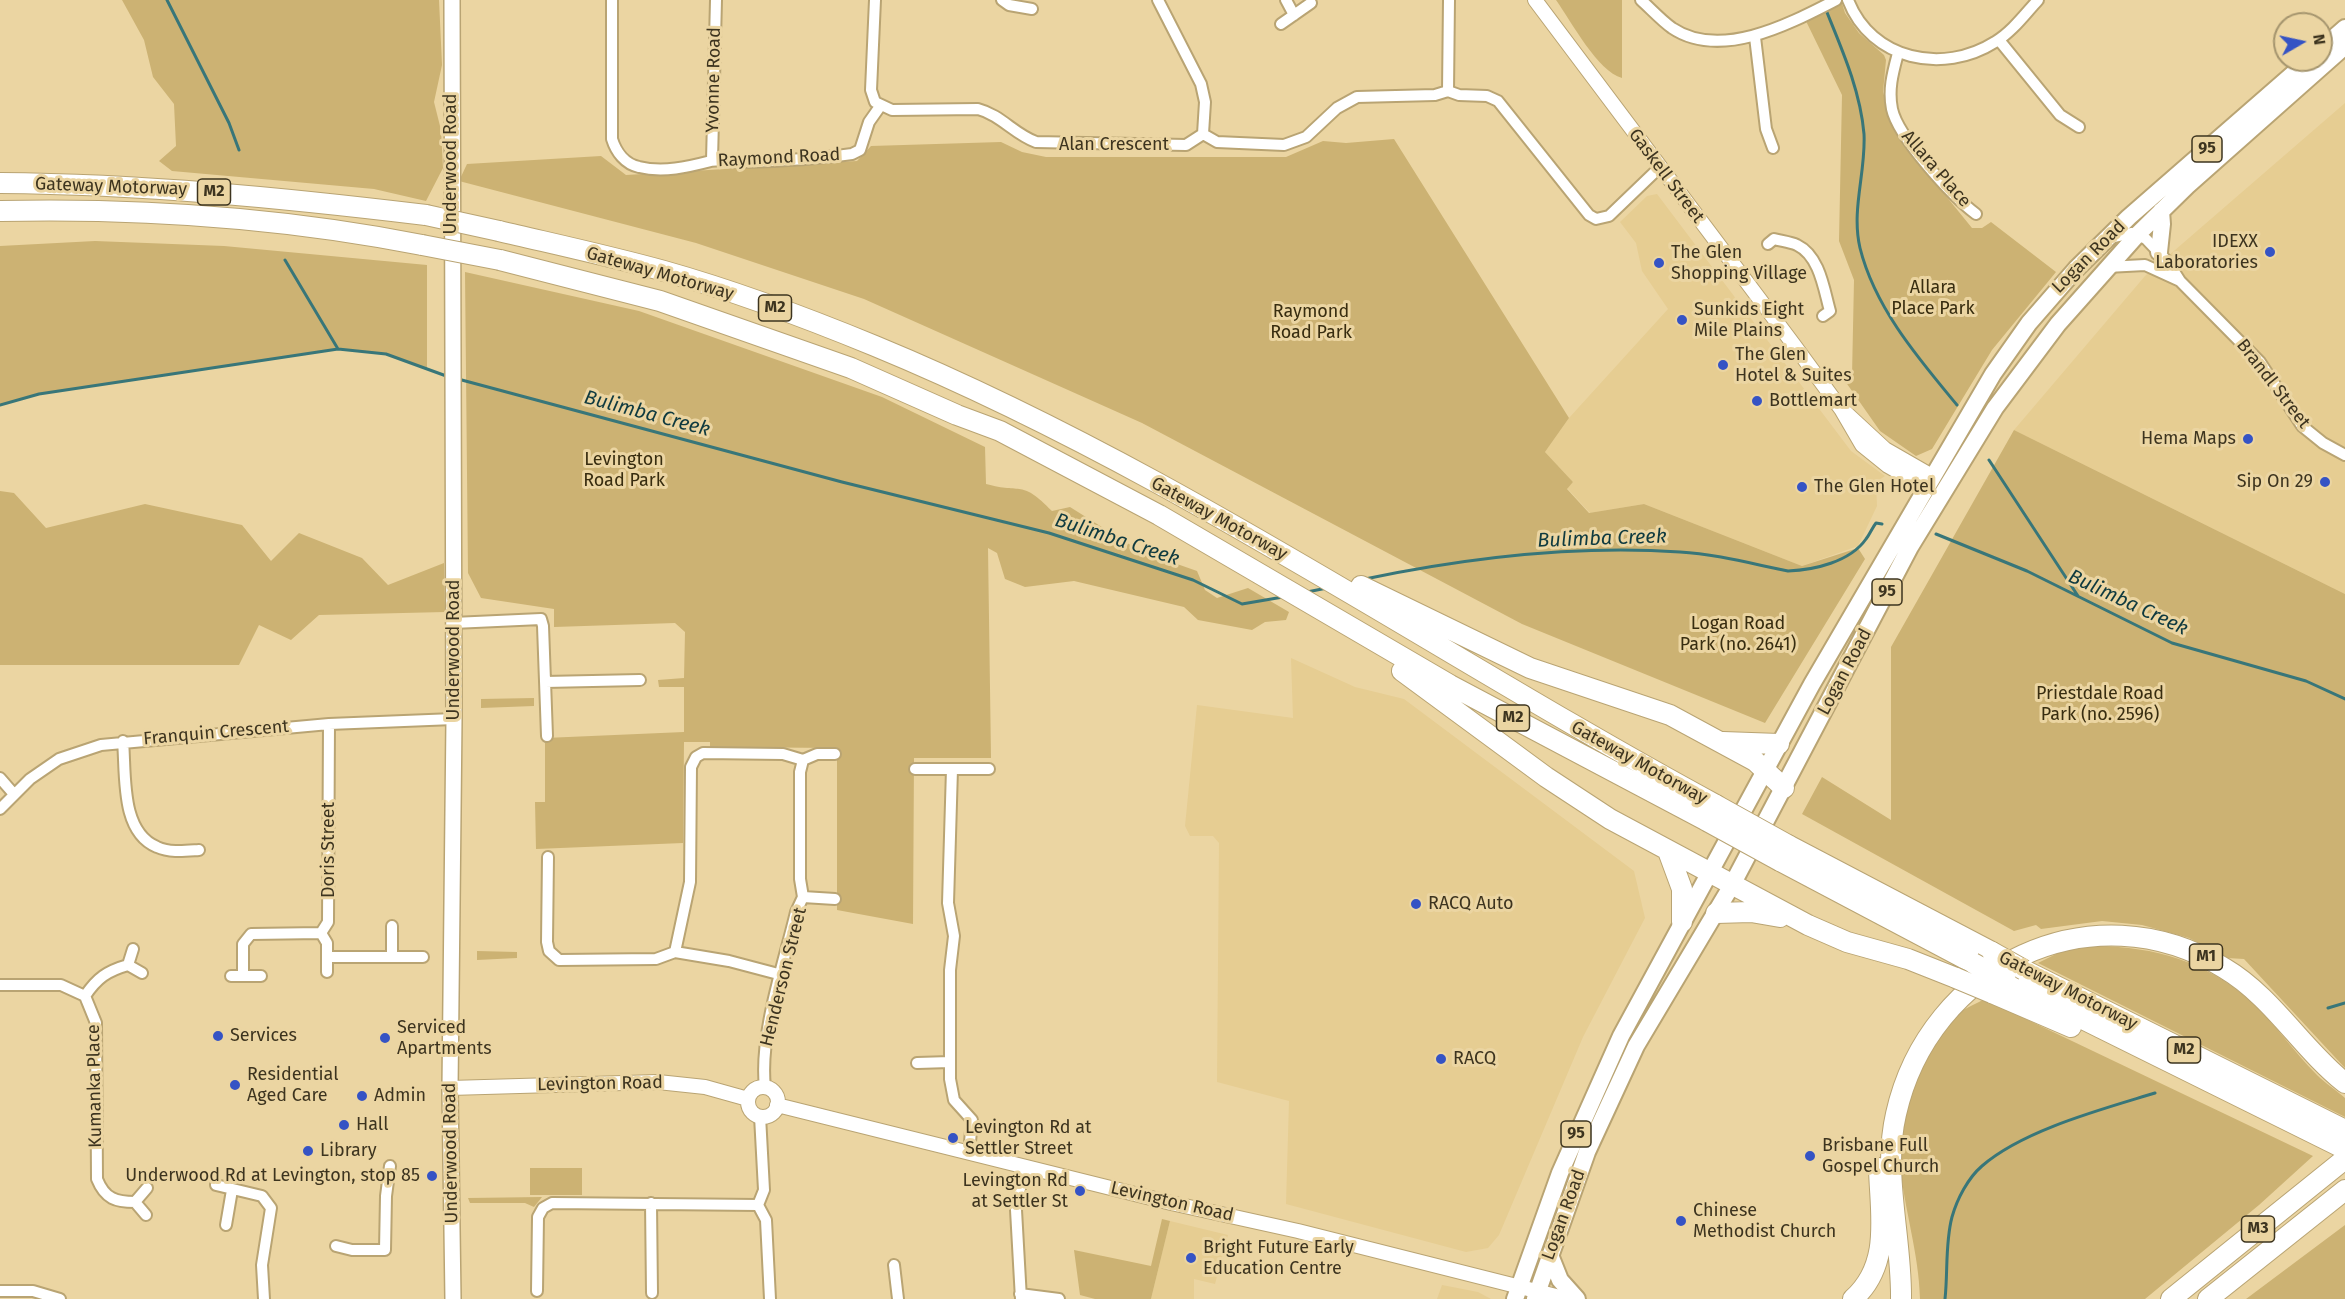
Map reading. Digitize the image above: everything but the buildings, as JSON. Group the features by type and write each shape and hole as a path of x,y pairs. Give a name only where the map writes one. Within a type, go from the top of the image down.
{"highway":[{"name":"Gateway Motorway","path":"0,183 161,187 279,197 426,215 665,271 800,317 877,347 1038,420 1186,499 1314,572 1358,592 1600,741 1711,813"},
{"name":"Gateway Motorway","path":"0,211 140,213 287,225 374,235 500,260 660,301 851,368 1038,450 1148,509 1266,578 1316,613 1460,690 1711,813 1784,853 1973,963 1999,987 2125,1041 2340,1140"},
{"path":"1358,592 1510,659 1575,684 1647,705 1721,742 1765,769 1784,788"},
{"path":"1316,613 1415,679 1591,808 1668,851 1788,915 1847,942 1908,959 1956,978 1999,987"},
{"path":"1721,742 1779,744"},
{"path":"1668,851 1683,889 1682,922"},
{"name":"Gateway Motorway","path":"1784,853 1992,952 2340,1140"},
{"path":"1716,913 1751,912 1777,918 1788,915"},
{"name":"M1","path":"1901,1299 1892,1174 1895,1116 1917,1056 1948,1011 1994,970 2039,947 2090,936 2141,937 2182,947 2203,956 2244,981 2345,1083"},
{"path":"1853,1299 1873,1274 1882,1246 1880,1139 1893,1085 1922,1029 1928,1021 1948,1011"},
{"name":"M3","path":"2171,1299 2345,1159"},
{"name":"M3","path":"2208,1299 2345,1190"}],"main road":[{"name":"Underwood Road","path":"452,0 451,370 454,718 450,1088 453,1299"},
{"path":"2333,38 2345,28"},
{"name":"Logan Road","path":"1537,1295 1587,1152 1613,1092 1654,1014 1732,885 1900,566 1944,490 2010,386 2106,267 2138,234 2345,46"},
{"name":"Logan Road","path":"1517,1293 1546,1208 1585,1112 1622,1036 1779,744 1912,510 2010,348 2052,294 2106,239 2295,72"},
{"path":"2159,252 2161,211"},
{"name":"Gaskell Street","path":"1929,481 1944,490"},
{"path":"1550,1255 1560,1280 1577,1299"}],"street":[{"name":"Raymond Road","path":"612,0 612,139 616,153 637,167 675,169 700,166 712,160 727,163 852,154 860,150 869,122 881,105"},
{"name":"Yvonne Road","path":"712,160 716,0"},
{"path":"875,0 871,90 874,102 881,105"},
{"path":"1002,0 1009,4 1032,9"},
{"path":"1158,0 1201,84 1205,102 1203,134 1217,142 1284,145 1306,137 1337,108 1358,97 1435,95 1448,91 1459,95 1487,96 1498,100 1589,214 1596,219 1604,219 1659,168"},
{"path":"1286,0 1294,15"},
{"path":"1448,91 1449,0"},
{"name":"Gaskell Street","path":"1535,0 1840,409 1862,445 1878,459 1909,478 1929,481"},
{"path":"1641,0 1672,28 1683,33 1720,39 1755,37 1801,18 1836,0"},
{"path":"1848,0 1862,25 1875,38 1898,53 1933,60 1967,56 1999,40 2038,0"},
{"path":"1281,24 1311,3"},
{"path":"1755,37 1766,129 1773,148"},
{"path":"1999,40 2060,115 2079,127"},
{"name":"Allara Place","path":"1898,53 1890,93 1899,127 1958,200 1976,214"},
{"name":"Alan Crescent","path":"881,105 892,111 978,109 997,116 1026,139 1047,144 1186,145 1203,134"},
{"path":"2106,239 2128,233 2138,234"},
{"name":"Brandl Street","path":"2138,234 2159,252 2180,281 2260,362 2302,426 2323,443 2345,455"},
{"path":"1768,244 1774,239 1797,245 1803,249 1819,271 1830,311 1823,316"},
{"name":"Brandl Street","path":"2106,267 2145,265 2180,281"},
{"name":"Gaskell Street","path":"1840,409 1863,426 1881,446 1929,481"},
{"path":"1909,478 1913,494 1912,510"},
{"path":"453,622 541,619 547,736"},
{"path":"545,682 640,680"},
{"name":"Franquin Crescent","path":"0,809 13,793 59,759 101,744 329,723 454,718"},
{"name":"Doris Street","path":"321,933 328,922 329,723"},
{"path":"123,741 130,816 137,831 157,848 173,851 199,850"},
{"path":"675,952 690,882 693,762 703,753 783,754 802,760 817,754 835,754"},
{"name":"Henderson Street","path":"765,1087 765,1052 796,912 803,897 800,879 802,760"},
{"path":"915,769 989,769"},
{"path":"952,769 948,903 954,925 950,970 950,1062 954,1100 972,1120 969,1153"},
{"path":"0,778 13,793"},
{"path":"548,856 547,942 552,955 566,960 656,959 675,952 692,957 729,961 782,975"},
{"path":"803,897 835,899"},
{"path":"392,926 392,956"},
{"path":"243,976 243,944 251,934 321,933 327,943 327,972"},
{"path":"128,965 134,949"},
{"path":"328,957 423,957"},
{"path":"0,985 61,985 85,996 97,979 110,970 128,965 142,973"},
{"path":"231,976 261,976"},
{"name":"Kumanka Place","path":"85,996 96,1023 97,1179 101,1190 110,1198 119,1202 135,1202"},
{"path":"917,1063 950,1062"},
{"name":"Levington Road","path":"450,1088 658,1082 705,1087 748,1099"},
{"path":"765,1087 775,1094 777,1105 771,1114 760,1116 750,1110 748,1099 754,1090 765,1087"},
{"name":"Levington Road","path":"777,1105 1024,1167 1298,1230 1517,1293 1568,1299"},
{"path":"760,1116 764,1190 758,1205 766,1220 770,1299"},
{"path":"336,1246 352,1250 385,1250 386,1196 390,1166"},
{"path":"1024,1167 1016,1210 1021,1296 1059,1299"},
{"path":"216,1185 262,1196 271,1208 262,1265 264,1299"},
{"path":"146,1215 135,1202 147,1188"},
{"path":"226,1225 232,1190"},
{"path":"537,1291 538,1217 543,1208 552,1203 758,1205"},
{"path":"651,1203 652,1293"},
{"path":"894,1264 898,1299"},
{"path":"0,1291 33,1291 60,1299"}],"shaded area":[{"path":"2345,103 2345,594 2014,430 2145,276"},
{"path":"1657,194 1851,451 1885,476 1876,482 1877,506 1858,546 1802,566 1644,504 1590,513 1567,488 1573,482 1545,452 1569,418 1668,309 1642,271 1636,243 1620,222 1647,196"},
{"name":"RACQ","path":"1291,658 1355,687 1404,699 1634,871 1645,918 1583,1037 1499,1235 1488,1248 1466,1252 1286,1204 1289,1101 1217,1082 1219,843 1213,836 1190,836 1185,826 1197,705 1293,718"},
{"name":"Bright Future Early Education Centre","path":"1170,1221 1228,1235 1215,1284 1194,1279 1194,1299 1151,1299"},
{"path":"1442,1285 1478,1292 1491,1299 1437,1299"}],"green space":[{"path":"122,0 439,0 442,65 434,102 441,130 443,168 426,201 374,189 172,171 159,161 176,146 174,104 153,77 144,40"},
{"path":"1556,0 1622,0 1622,78 1613,74 1595,56"},
{"name":"Allara Place Park","path":"1841,0 1845,13 1859,33 1884,55 1886,60 1883,92 1894,129 1902,142 1972,228 1982,228 1991,222 2056,272 1992,350 1932,449 1916,456 1880,431 1845,381 1852,376 1854,280 1839,241 1842,95 1805,19"},
{"name":"Raymond Road Park","path":"1394,139 1569,418 1545,452 1573,482 1567,489 1589,513 1644,504 1802,566 1858,548 1865,559 1765,723 1522,624 1142,423 864,299 696,243 459,181 467,164 601,156 626,175 857,161 871,146 1001,142 1022,152 1046,157 1286,157 1323,141 1346,143"},
{"path":"95,241 224,246 427,265 427,370 386,354 338,349 39,394 0,405 0,246"},
{"name":"Levington Road Park","path":"465,272 639,311 882,397 985,447 986,484 1027,491 1052,511 1070,507 1140,551 1197,571 1205,590 1217,598 1248,588 1289,612 1286,620 1265,622 1252,630 1198,620 1184,607 1074,581 1025,587 1005,579 997,553 988,548 991,758 914,758 913,924 837,910 837,748 710,747 710,742 684,742 683,843 536,849 535,802 545,802 545,738 684,732 684,687 659,687 658,680 684,678 685,632 675,623 554,627 554,609 481,598 468,573"},
{"name":"Priestdale Road Park (no. 2596)","path":"2014,430 2345,594 2345,1068 2244,959 2227,958 2189,938 2142,925 2102,921 2041,929 2036,925 2014,931 1802,814 1822,777 1891,820 1891,647"},
{"path":"0,491 14,493 46,528 145,504 242,525 271,561 299,533 362,558 388,585 444,563 445,612 319,615 291,640 259,625 239,665 0,665"},
{"path":"534,698 534,706 481,708 481,699"},
{"path":"2097,946 2159,953 2215,975 2249,1000 2317,1075 2345,1098 2345,1117 2038,963 2062,951"},
{"path":"477,951 517,952 517,958 477,960"},
{"path":"1984,999 2313,1156 2259,1205 2145,1299 1920,1299 1917,1265 1900,1164 1906,1110 1927,1052 1945,1023"},
{"path":"530,1168 582,1168 582,1195 530,1195"},
{"path":"542,1197 534,1207 525,1203 470,1203 468,1198"},
{"path":"1162,1219 1170,1221 1151,1299 1095,1299 1080,1295 1074,1250 1151,1266"},
{"path":"2345,1225 2345,1299 2246,1299"}],"waterway":[{"path":"167,0 229,123 239,150"},
{"path":"1822,0 1848,66 1862,117 1864,148 1857,219 1860,248 1867,270 1887,312 1913,350 1957,405"},
{"path":"285,260 338,349"},
{"path":"0,405 39,394 338,349 386,354 449,377"},
{"name":"Bulimba Creek","path":"458,379 842,482 1049,533 1193,580 1242,604 1283,597"},
{"path":"1989,460 2078,596"},
{"name":"Bulimba Creek","path":"1365,579 1482,559 1602,550 1694,553 1788,571 1798,570 1831,563 1851,554 1859,547 1876,523 1882,524"},
{"name":"Bulimba Creek","path":"1936,534 2027,571 2172,643 2306,681 2345,699"},
{"name":"Bulimba Creek","path":"1307,592 1327,588"},
{"path":"2328,1008 2345,1003"},
{"path":"1945,1299 1948,1237 1952,1217 1964,1189 1982,1166 1999,1153 2041,1131 2155,1093"}],"place":[{"name":"IDEXX Laboratories","path":"2270,252"},
{"name":"The Glen Shopping Village","path":"1659,263"},
{"name":"Sunkids Eight Mile Plains","path":"1682,320"},
{"name":"The Glen Hotel & Suites","path":"1723,365"},
{"name":"Bottlemart","path":"1757,401"},
{"name":"Hema Maps","path":"2248,439"},
{"name":"Sip On 29","path":"2325,482"},
{"name":"The Glen Hotel","path":"1802,487"},
{"name":"RACQ Auto","path":"1416,904"},
{"name":"Services","path":"218,1036"},
{"name":"Serviced Apartments","path":"385,1038"},
{"name":"RACQ","path":"1441,1059"},
{"name":"Residential Aged Care","path":"235,1085"},
{"name":"Admin","path":"362,1096"},
{"name":"Hall","path":"344,1125"},
{"name":"Levington Rd at Settler Street","path":"953,1138"},
{"name":"Library","path":"308,1151"},
{"name":"Brisbane Full Gospel Church","path":"1810,1156"},
{"name":"Underwood Rd at Levington, stop 85","path":"432,1176"},
{"name":"Levington Rd at Settler St","path":"1080,1191"},
{"name":"Chinese Methodist Church","path":"1681,1221"},
{"name":"Bright Future Early Education Centre","path":"1191,1258"}],"park label":[{"name":"Logan Road Park (no. 2641)","path":"1738,634"}]}
